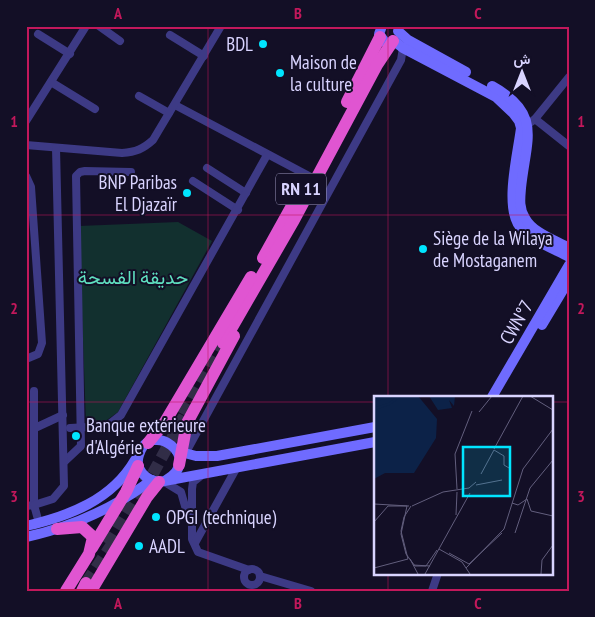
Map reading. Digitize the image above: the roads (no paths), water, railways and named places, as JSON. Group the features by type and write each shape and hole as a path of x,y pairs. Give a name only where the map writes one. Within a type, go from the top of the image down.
{"highway":[{"name":"RN 11","path":"222,342 309,176 379,30"},
{"name":"RN 11","path":"262,267 377,65 397,37"},
{"path":"148,443 165,422 262,267"},
{"path":"181,455 187,423 234,337 262,267"},
{"path":"66,591 121,501 138,466"},
{"path":"85,588 160,481"},
{"path":"57,529 78,526 87,530 93,537 92,548"}],"main road":[{"path":"379,30 386,42 397,37 416,44 508,95 519,106 528,124 520,201 523,216 534,228 569,248"},
{"path":"397,37 496,96 513,113 528,124"},
{"path":"528,124 513,197 514,214 520,228 569,257"},
{"name":"CWN°7","path":"493,396 569,265"},
{"path":"501,396 569,280"},
{"path":"26,526 74,510 105,495 124,479 139,453 148,443 154,440 167,442 181,455 206,456 235,454 374,427"},
{"path":"139,453 138,466 146,477 160,481 202,475 374,442"},
{"path":"26,537 57,529 172,477 181,455"}],"street":[{"path":"26,121 30,106 51,82 86,26"},
{"path":"99,26 120,41"},
{"path":"26,144 56,148 134,152 144,148 153,140 221,26"},
{"path":"38,34 70,54"},
{"path":"170,35 204,56"},
{"path":"181,455 401,60 397,37"},
{"path":"569,77 528,124 569,146"},
{"path":"51,82 95,109"},
{"path":"140,96 169,113"},
{"path":"175,105 309,176"},
{"path":"30,505 53,499 60,494 64,486 65,462 56,148"},
{"path":"70,428 82,429 107,426 121,415 238,210 267,155"},
{"path":"207,168 246,194"},
{"path":"65,462 80,449 82,429 76,176 80,172 85,171 131,172"},
{"path":"26,176 31,186 42,344 38,354 26,359"},
{"path":"193,181 238,210"},
{"path":"34,391 35,428 30,505 39,523"},
{"path":"35,428 63,415"},
{"path":"195,543 237,467"},
{"path":"202,475 194,482 191,524 192,539 198,552 250,570 256,570 260,576 311,591"},
{"path":"160,481 181,492 191,524"},
{"path":"250,570 244,577 247,588 258,583 260,576"},
{"path":"432,591 438,574"}],"tunnel":[{"path":"182,414 220,341"},
{"path":"144,490 188,409"},
{"path":"107,544 145,482"},
{"path":"86,583 115,540"}],"place":[{"name":"BDL","path":"263,44"},
{"name":"Maison de la culture","path":"280,73"},
{"name":"BNP Paribas El Djazaïr","path":"187,193"},
{"name":"Siège de la Wilaya de Mostaganem","path":"423,249"},
{"name":"Banque extérieure d'Algérie","path":"76,436"},
{"name":"OPGI (technique)","path":"156,517"},
{"name":"AADL","path":"139,546"}],"park label":[{"name":"حديقة الفسحة","path":"133,277"}]}
